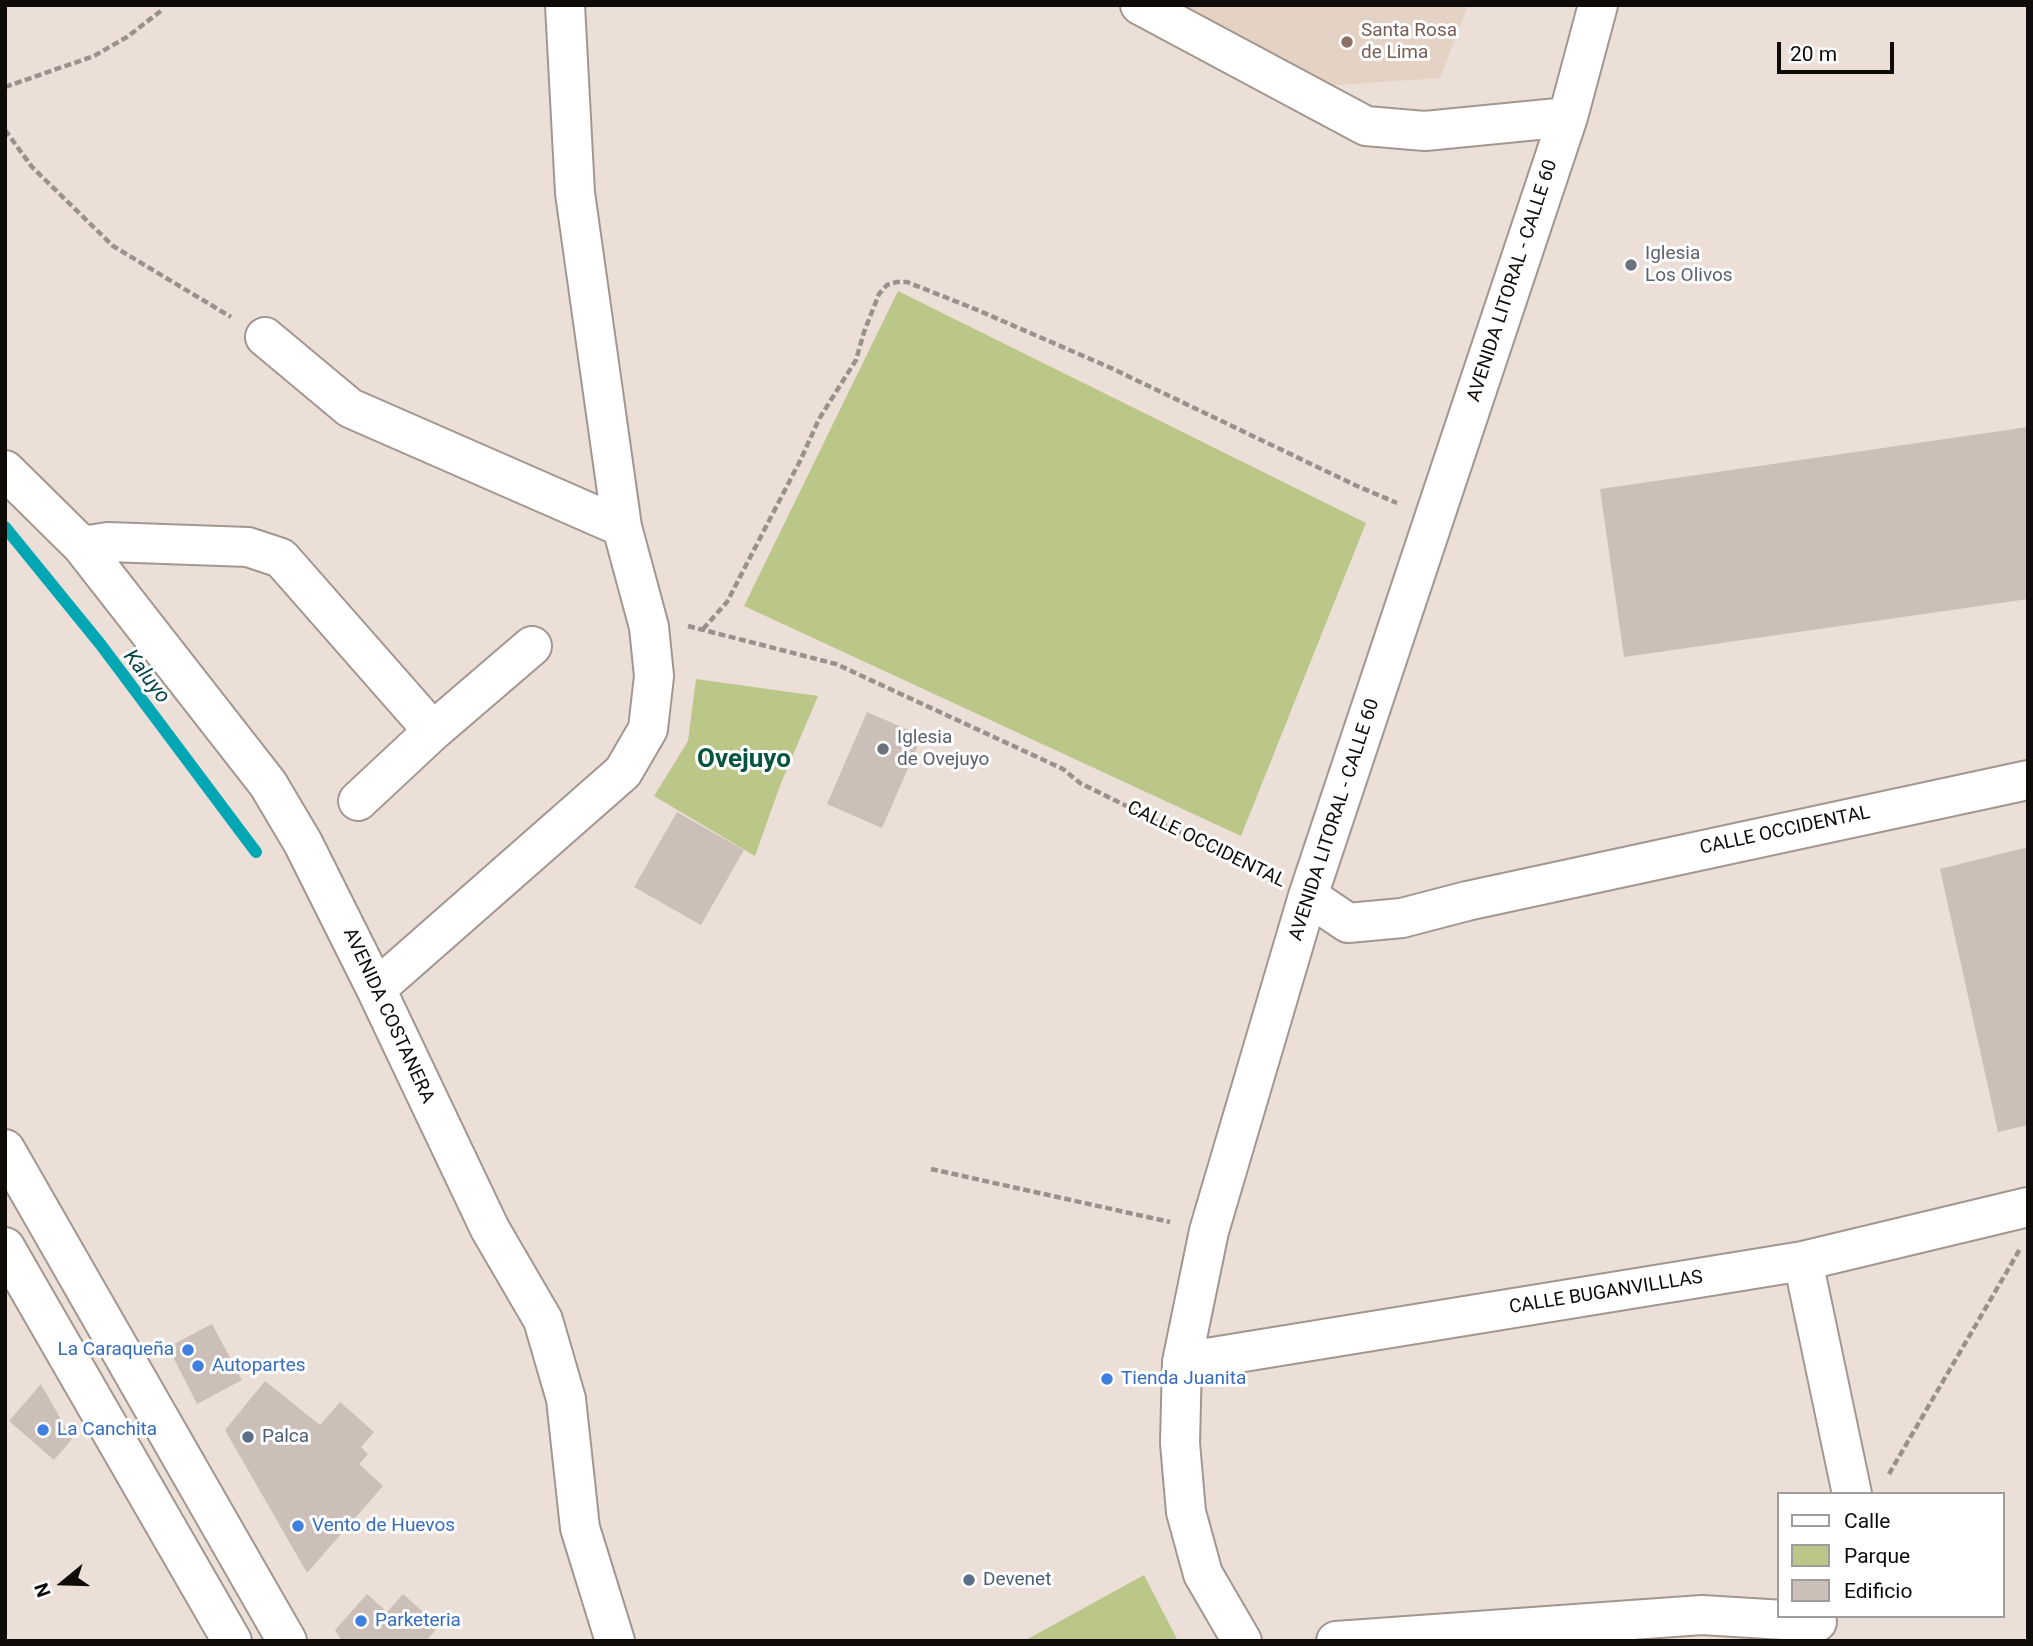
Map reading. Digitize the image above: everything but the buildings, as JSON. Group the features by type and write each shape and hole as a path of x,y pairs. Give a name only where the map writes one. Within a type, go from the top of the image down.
{"street":[{"path":"376,989 623,772 648,729 654,676 649,627 622,527 575,193 565,5"},
{"path":"1140,5 1366,126 1425,131 1568,117"},
{"name":"AVENIDA LITORAL - CALLE 60","path":"1242,1641 1203,1574 1186,1512 1180,1443 1182,1362 1209,1231 1308,896 1568,117 1598,5"},
{"path":"265,338 350,408 622,527"},
{"name":"AVENIDA COSTANERA","path":"5,470 82,547 268,784 303,843 490,1229 544,1320 566,1399 580,1528 615,1641"},
{"path":"82,547 108,542 248,547 281,558 433,731"},
{"path":"358,801 433,731 532,646"},
{"name":"CALLE OCCIDENTAL","path":"1308,896 1348,922 1402,918 1494,895 2028,780"},
{"path":"5,1149 287,1641"},
{"name":"CALLE BUGANVILLLAS","path":"1182,1362 1803,1261 2028,1207"},
{"path":"5,1247 232,1641"},
{"path":"1803,1261 1868,1488"},
{"path":"1336,1641 1608,1631 1702,1615 1816,1626"}],"path":[{"path":"5,87 94,56 128,37 162,10"},
{"path":"5,130 32,167 113,246 265,338"},
{"path":"703,629 727,602 819,419 856,360 879,294 887,285 897,282 907,282 975,309 1111,368 1357,486 1435,514"},
{"name":"CALLE OCCIDENTAL","path":"649,627 683,624 836,664 1063,769 1080,783 1308,896"},
{"path":"931,1169 1209,1231"},
{"path":"1868,1488 2021,1248"}],"shaded area":[{"name":"Santa Rosa de Lima","path":"1172,5 1468,5 1440,78 1323,86"}],"green space":[{"path":"898,291 1366,523 1241,836 744,606"},
{"path":"696,679 818,696 781,783 755,856 654,796 688,741"},
{"path":"1144,1575 1178,1641 1024,1641"}],"waterway":[{"name":"Kaluyo","path":"5,527 101,645 256,852"}],"place":[{"name":"Santa Rosa de Lima","path":"1347,42"},
{"name":"Iglesia Los Olivos","path":"1631,265"},
{"name":"Iglesia de Ovejuyo","path":"883,749"},
{"name":"La Caraqueña","path":"188,1350"},
{"name":"Autopartes","path":"198,1366"},
{"name":"Tienda Juanita","path":"1107,1379"},
{"name":"La Canchita","path":"43,1430"},
{"name":"Palca","path":"248,1437"},
{"name":"Vento de Huevos","path":"298,1526"},
{"name":"Devenet","path":"969,1580"},
{"name":"Parketeria","path":"361,1621"}],"district":[{"name":"Ovejuyo","path":"744,760"}]}
